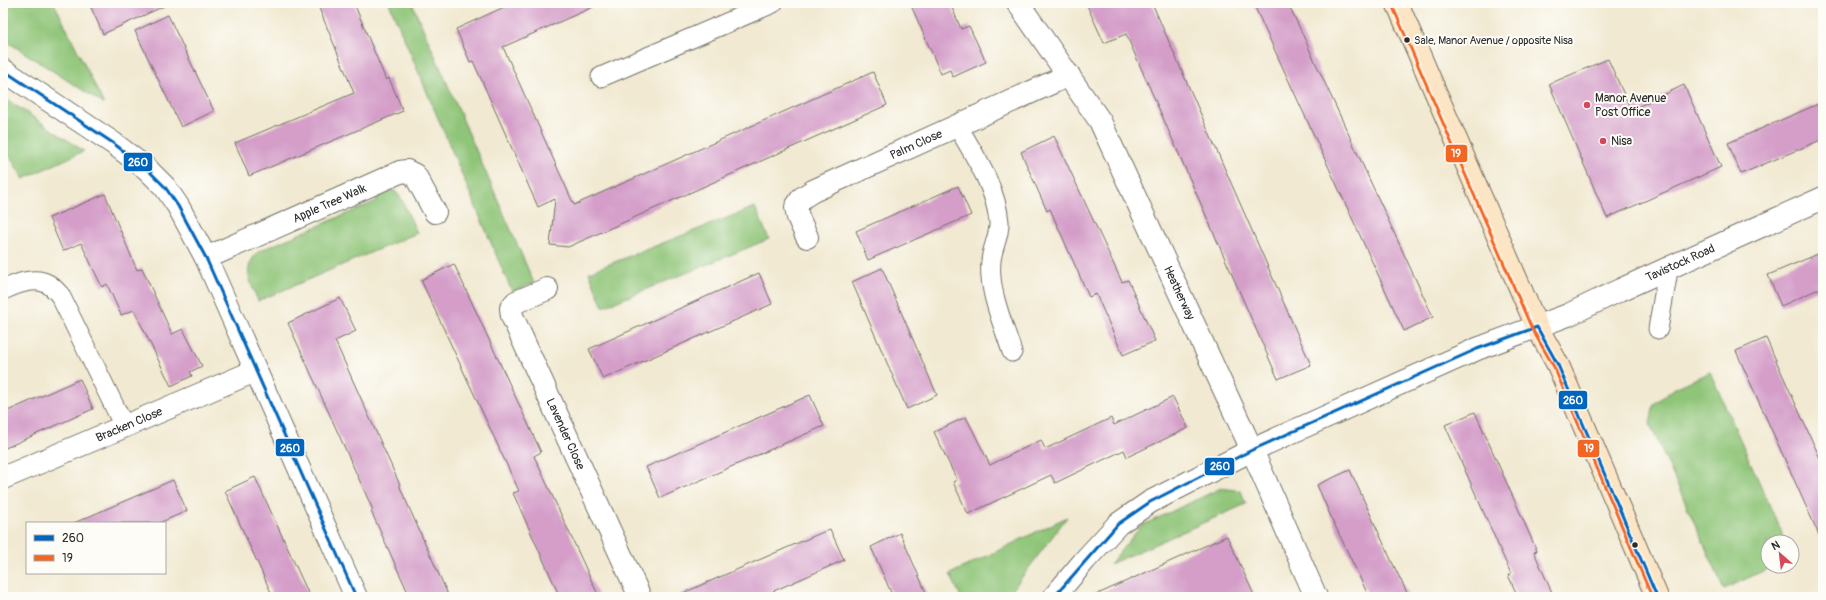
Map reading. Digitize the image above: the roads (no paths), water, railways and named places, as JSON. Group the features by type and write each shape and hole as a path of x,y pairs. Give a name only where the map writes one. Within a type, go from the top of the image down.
{"street":[{"name":"Heatherway","path":"1018,3 1100,121 1252,450 1316,597"},
{"path":"1397,3 1537,327 1558,365 1657,597"},
{"path":"3,70 113,143 147,169 165,187 178,206 206,258 356,597"},
{"name":"Palm Close","path":"807,237 798,217 796,207 802,198 957,125 1069,75"},
{"name":"Apple Tree Walk","path":"206,258 400,172 408,171 415,175 435,212"},
{"name":"Tavistock Road","path":"1054,597 1118,524 1150,502 1252,450 1477,349 1568,315 1823,198"},
{"name":"Lavender Close","path":"547,289 516,302 511,308 512,316 640,597"},
{"name":"Bracken Close","path":"3,478 256,370"}],"lane":[{"path":"601,77 773,3"},
{"path":"957,125 986,176 995,204 999,223 991,260 990,281 1012,352"},
{"path":"1658,329 1666,277 1662,271"},
{"path":"3,290 16,284 33,281 48,284 60,295 124,426"}],"place":[{"name":"Sale, Manor Avenue / opposite Nisa","path":"1407,40"},
{"name":"Manor Avenue Post Office","path":"1587,105"},
{"name":"Nisa","path":"1603,141"}]}
